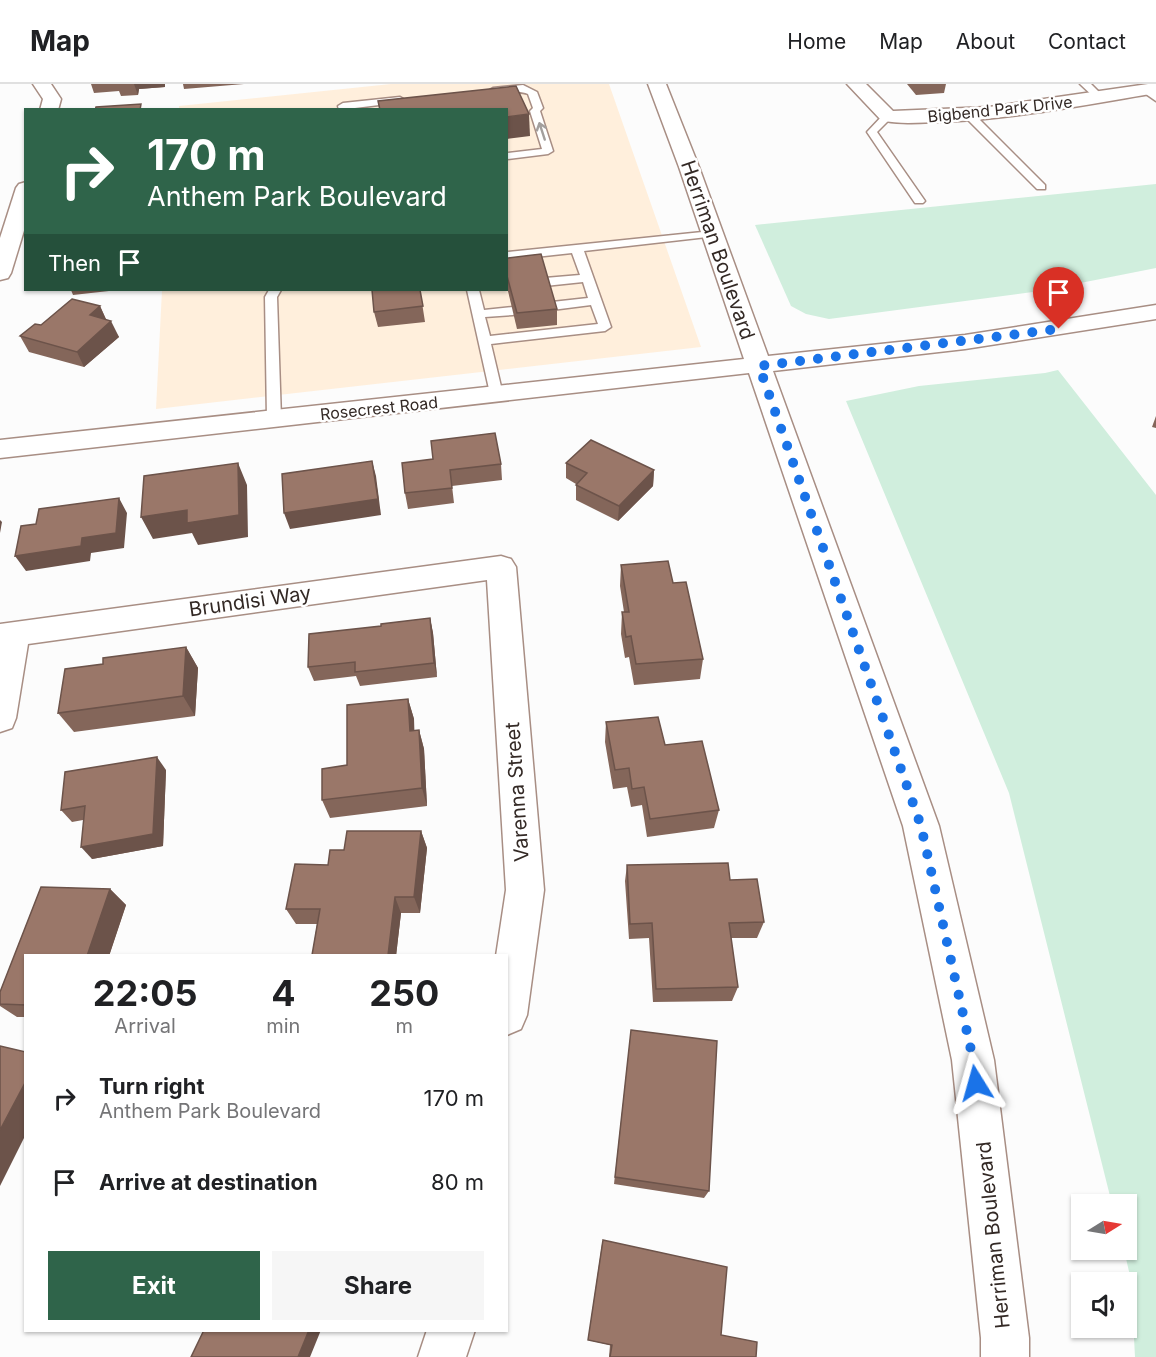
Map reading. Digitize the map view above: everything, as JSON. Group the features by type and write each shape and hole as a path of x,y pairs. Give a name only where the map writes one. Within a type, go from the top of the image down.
{"main road":[{"path":"42,84 52,99 50,108"},
{"name":"Herriman Boulevard","path":"657,84 921,826 973,1059 1005,1338 1005,1357"},
{"path":"856,84 888,116"},
{"name":"Bigbend Park Drive","path":"888,116 930,118 1153,92"},
{"path":"0,273 24,195"},
{"name":"Rosecrest Road","path":"0,449 965,342 1156,312"},
{"name":"Brundisi Way","path":"7,635 501,567"},
{"name":"Varenna Street","path":"501,567 525,890 508,1008"},
{"path":"0,718 7,635"},
{"path":"442,1357 450,1332"}],"lane":[{"path":"1085,84 1100,98"},
{"path":"481,92 523,88 532,92 538,108 531,109 548,151 508,156"},
{"path":"344,108 343,106 412,99"},
{"path":"968,114 1041,187"},
{"path":"888,116 872,132 919,201"},
{"path":"508,256 712,234"},
{"path":"484,341 605,327 577,249"},
{"path":"545,282 587,278"},
{"path":"274,291 271,297 274,419"},
{"path":"474,291 496,395"},
{"path":"552,306 596,301"},
{"path":"478,314 513,311"}],"shaded area":[{"path":"391,84 609,84 701,347 156,409 162,291 508,291 508,108 179,108 179,106"}],"green space":[{"path":"1156,184 1156,268 1040,291 829,319 806,314 791,306 755,225"},
{"path":"1058,370 1156,495 1156,1357 1135,1357 1137,1272 1129,1272 1126,1260 1137,1260 1137,1194 1109,1194 1009,793 846,401 919,386"}],"building":[{"path":"516,86 529,114 508,117 508,108 380,108 378,101"},
{"path":"141,104 140,108 96,107"},
{"path":"541,254 557,309 517,313 508,280 508,258"},
{"path":"372,291 420,291 423,306 374,312"},
{"path":"72,299 100,306 90,315 111,321 77,352 20,336 35,324 41,325"},
{"path":"495,433 501,464 450,470 452,488 405,493 402,463 433,459 431,441"},
{"path":"591,440 654,470 619,506 576,485 587,473 566,463"},
{"path":"372,461 378,499 284,513 282,474"},
{"path":"238,463 239,515 187,523 187,510 141,517 144,476"},
{"path":"119,498 116,533 82,538 81,546 15,556 21,526 36,524 39,509"},
{"path":"668,561 673,583 686,582 703,659 636,664 631,636 626,637 622,612 629,612 621,565"},
{"path":"430,618 434,663 355,672 355,662 308,667 309,634"},
{"path":"186,647 183,696 58,713 65,669 103,664 103,658"},
{"path":"408,699 410,731 419,730 422,788 322,800 322,769 347,765 347,705"},
{"path":"658,717 665,745 702,741 719,810 650,819 644,787 632,789 629,768 615,770 606,722"},
{"path":"157,757 153,834 81,847 85,806 61,810 65,772"},
{"path":"347,831 421,831 414,897 395,897 388,954 312,954 320,909 286,909 295,864 328,865 330,850 344,850"},
{"path":"728,863 730,880 757,879 764,922 729,923 738,987 656,989 652,923 630,924 627,865"},
{"path":"41,887 110,889 88,954 24,954 24,1005 0,1004 0,992"},
{"path":"631,1030 717,1041 709,1191 615,1177"},
{"path":"0,1046 24,1052 24,1085 0,1130"},
{"path":"603,1240 727,1267 721,1335 757,1342 756,1357 610,1357 612,1345 588,1340"},
{"path":"203,1332 308,1332 298,1357 191,1357"}],"route":[{"path":"976,1083 973,1059 921,826 759,366 1059,329"}]}
